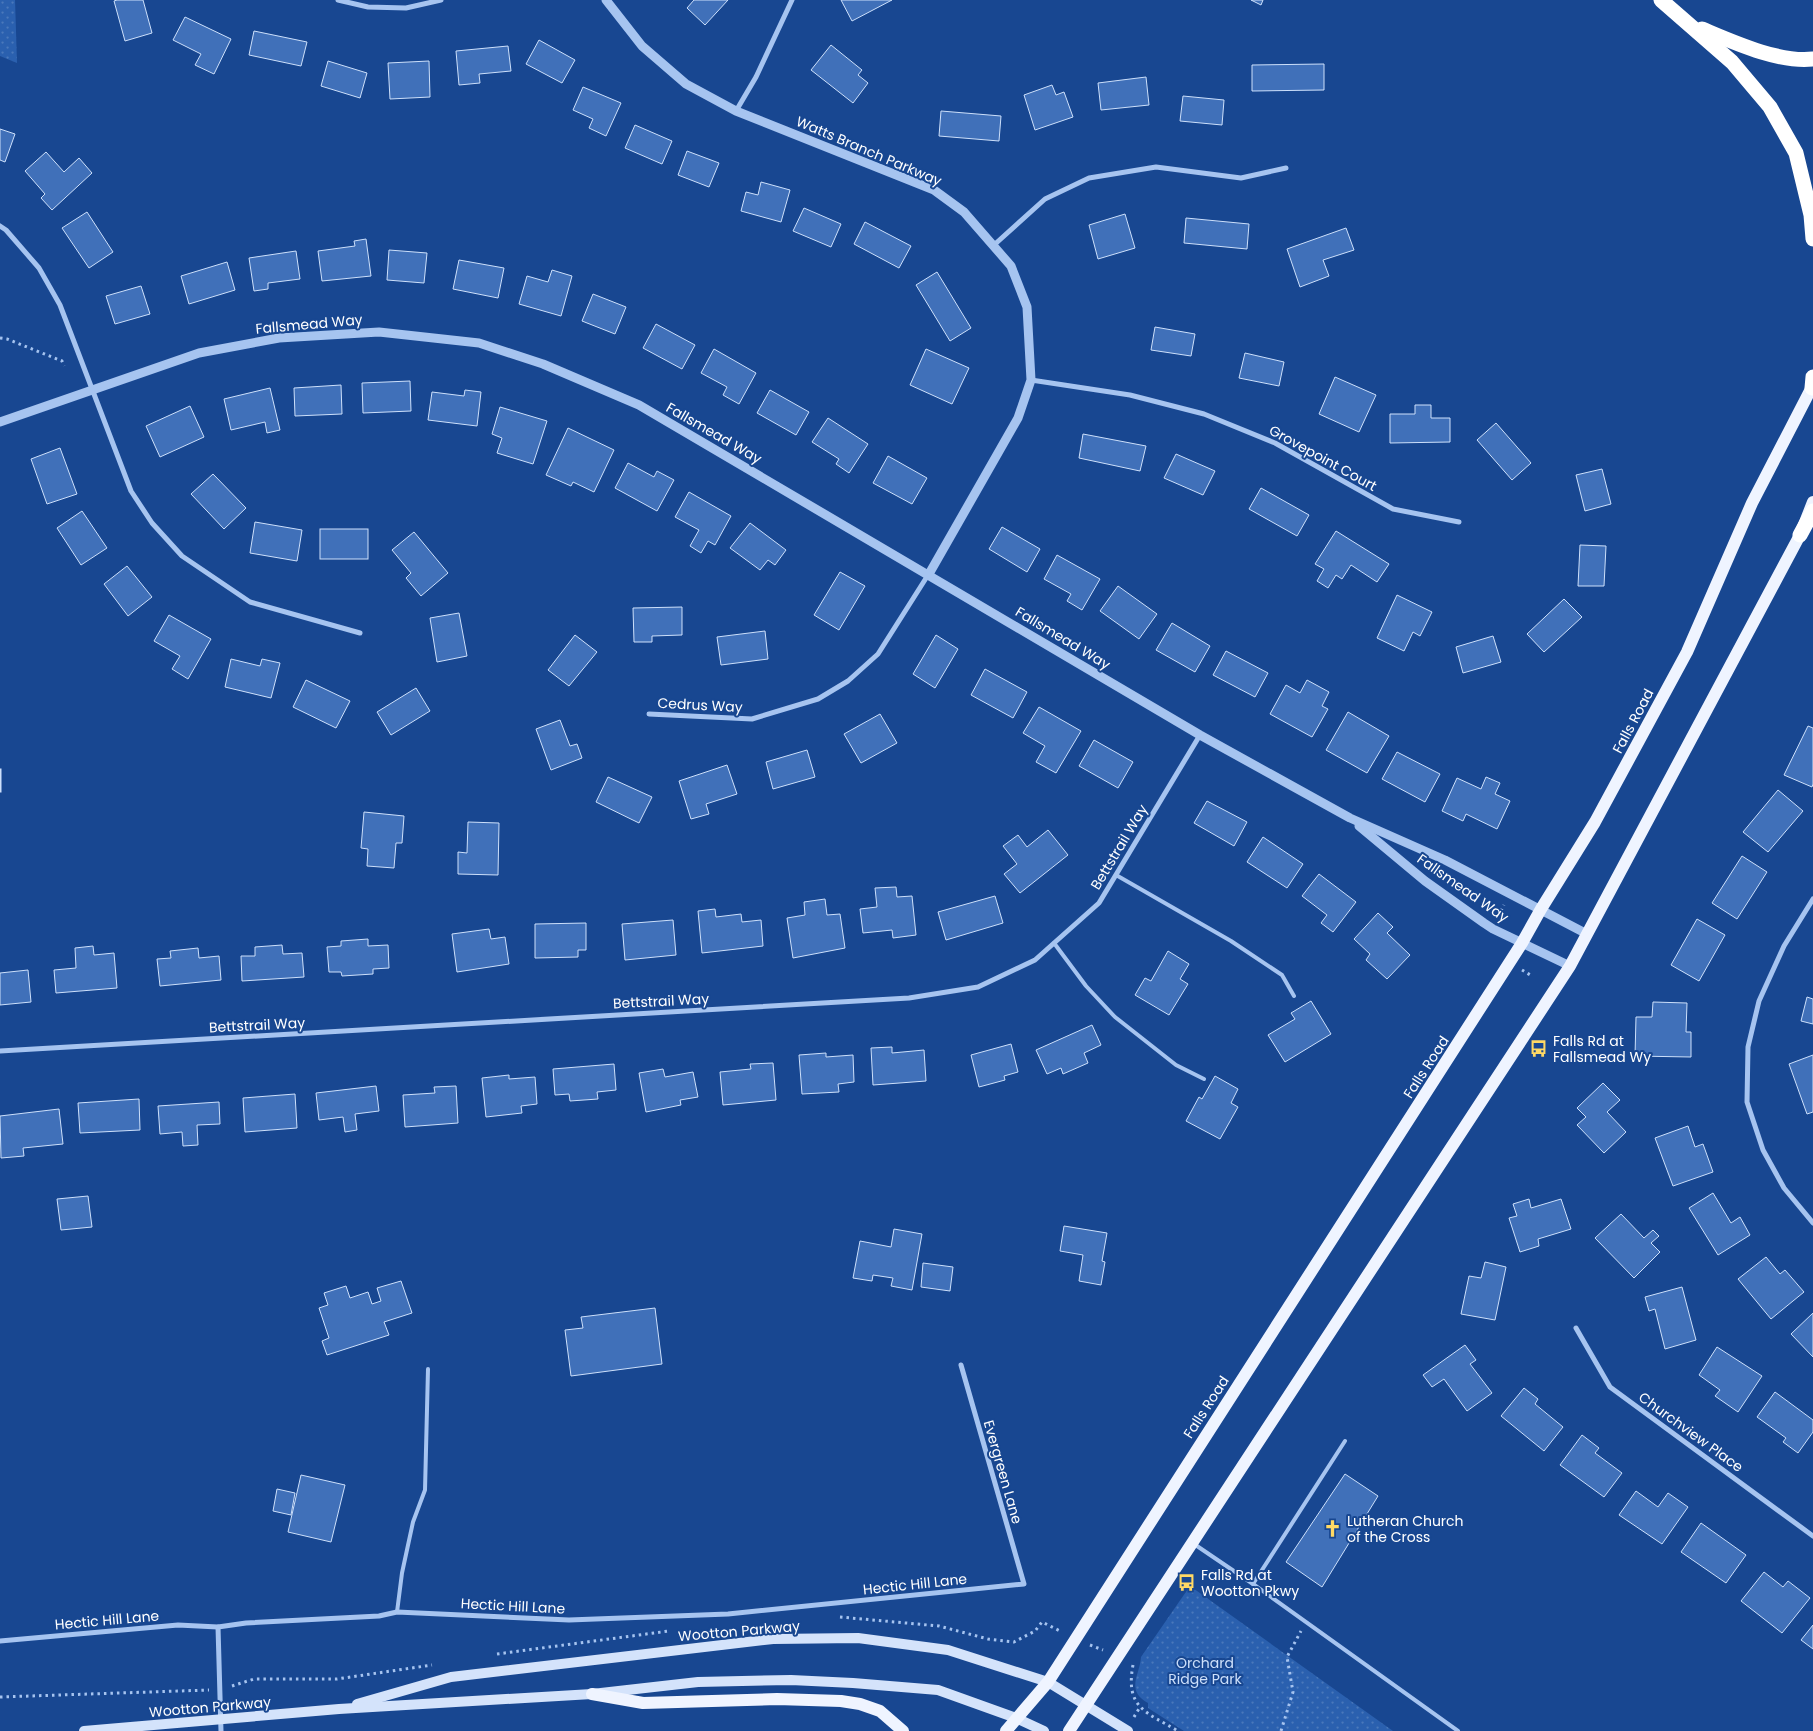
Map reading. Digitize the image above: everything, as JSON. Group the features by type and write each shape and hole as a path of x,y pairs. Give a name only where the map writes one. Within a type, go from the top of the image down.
{"highway":[{"path":"1661,0 1732,62 1770,107 1796,153 1811,215 1813,239"},
{"path":"1691,25 1756,51 1804,60 1813,58"},
{"path":"1800,535 1813,511"}],"main road":[{"name":"Falls Road","path":"1006,1731 1048,1682 1522,943 1595,822 1687,652 1752,503 1813,384"},
{"path":"1069,1731 1570,966 1800,535 1813,502"},
{"name":"Wootton Parkway","path":"338,1709 451,1677 774,1639 858,1638 948,1650 1048,1682 1128,1731"},
{"name":"Wootton Parkway","path":"84,1731 338,1709 592,1694 698,1682 791,1680 938,1690 1016,1718 1044,1731"},
{"path":"592,1694 643,1703 776,1699 841,1701 860,1704 880,1711 903,1731"}],"street":[{"path":"338,0 368,7 406,8 441,0"},
{"name":"Watts Branch Parkway","path":"606,0 642,46 686,84 736,111 934,190 964,212 1011,266 1027,308 1031,380 1018,418 928,574"},
{"path":"736,111 756,77 792,0"},
{"path":"994,245 1045,199 1089,178 1156,167 1241,178 1286,168"},
{"path":"0,226 6,230 39,268 60,305 131,491 152,523 182,556 250,602 360,633"},
{"name":"Fallsmead Way","path":"0,422 199,352 279,338 379,332 479,344 543,364 639,405 1200,734 1350,818 1445,860 1587,934"},
{"name":"Grovepoint Court","path":"1031,380 1130,395 1204,414 1276,443 1393,509 1459,522"},
{"name":"Cedrus Way","path":"649,714 752,719 818,699 848,681 878,654 928,574"},
{"name":"Bettstrail Way","path":"0,1051 909,998 978,987 1035,960 1099,903 1200,734"},
{"name":"Fallsmead Way","path":"1350,818 1440,891 1493,929 1570,966"},
{"path":"1813,900 1784,946 1759,1001 1748,1047 1747,1102 1763,1150 1784,1188 1813,1223"},
{"name":"Churchview Place","path":"1576,1328 1610,1387 1813,1536"},
{"name":"Evergreen Lane","path":"961,1365 1024,1584"},
{"name":"Hectic Hill Lane","path":"0,1641 178,1625 218,1627 246,1623 379,1616 397,1612 569,1620 728,1614 1024,1584"},
{"path":"218,1627 221,1731"}],"lane":[{"path":"1116,875 1231,941 1282,975 1294,996"},
{"path":"1054,944 1086,986 1114,1017 1176,1065 1204,1079"},
{"path":"397,1612 402,1573 414,1522 425,1490 428,1369"},
{"path":"1252,1584 1345,1441"},
{"path":"1192,1543 1458,1731"}],"path":[{"path":"0,338 62,361 64,366"},
{"path":"1497,920 1504,904"},
{"path":"1281,1731 1293,1692 1287,1656 1306,1622"}],"green space":[{"path":"0,0 15,0 17,63 0,56"},
{"name":"Orchard Ridge Park","path":"1190,1586 1393,1731 1184,1731 1148,1708 1148,1703 1141,1698 1135,1687 1141,1657"}],"building":[{"path":"143,0 152,33 125,41 114,1"},
{"path":"694,0 728,0 705,25 687,8"},
{"path":"841,0 892,0 852,21"},
{"path":"1251,0 1263,0 1261,5"},
{"path":"185,17 231,39 214,74 195,65 201,54 173,40"},
{"path":"254,31 307,42 301,66 249,55"},
{"path":"539,40 575,60 562,83 526,64"},
{"path":"831,45 862,70 858,75 868,83 853,103 811,70"},
{"path":"508,46 511,71 479,74 480,83 459,85 456,51"},
{"path":"328,61 367,73 360,98 321,86"},
{"path":"429,61 430,97 390,99 388,63"},
{"path":"1324,64 1324,90 1252,91 1252,65"},
{"path":"1146,77 1149,105 1101,110 1098,83"},
{"path":"1052,85 1056,95 1064,92 1073,117 1035,130 1024,95"},
{"path":"583,87 621,103 606,136 589,128 593,119 573,110"},
{"path":"1183,96 1224,100 1222,125 1180,121"},
{"path":"941,111 1001,116 999,141 939,136"},
{"path":"635,125 672,141 662,164 625,148"},
{"path":"0,129 15,134 5,162 0,160"},
{"path":"687,151 719,163 709,187 678,175"},
{"path":"46,152 64,172 79,158 92,173 52,210 41,198 45,194 25,171"},
{"path":"761,182 790,190 781,222 741,211 746,192 758,195"},
{"path":"804,208 841,224 831,247 793,231"},
{"path":"87,212 113,252 89,268 62,228"},
{"path":"1125,214 1135,248 1098,259 1089,225"},
{"path":"1186,218 1249,224 1247,249 1184,243"},
{"path":"865,222 911,246 899,268 854,244"},
{"path":"1346,228 1354,250 1323,260 1329,276 1300,287 1287,249"},
{"path":"366,239 371,276 322,281 318,251 355,246 354,241"},
{"path":"389,250 427,253 424,283 387,280"},
{"path":"296,251 300,279 268,283 268,289 254,291 249,258"},
{"path":"459,260 504,268 498,298 453,289"},
{"path":"227,262 235,290 189,304 181,276"},
{"path":"552,270 572,276 561,316 519,304 527,276 548,282"},
{"path":"937,272 971,328 950,341 916,285"},
{"path":"141,286 150,314 115,324 106,296"},
{"path":"593,294 626,307 615,334 582,321"},
{"path":"656,324 695,345 682,369 643,348"},
{"path":"1155,327 1195,334 1191,356 1151,350"},
{"path":"714,349 756,373 739,404 723,395 727,387 701,373"},
{"path":"926,349 969,368 952,404 910,385"},
{"path":"1245,353 1284,362 1279,386 1239,378"},
{"path":"1335,377 1376,395 1359,432 1319,414"},
{"path":"410,381 411,411 363,413 362,383"},
{"path":"341,385 342,414 295,416 294,388"},
{"path":"270,388 280,430 267,433 265,422 231,430 224,399"},
{"path":"465,390 481,392 477,426 428,420 432,392 464,396"},
{"path":"770,390 809,412 796,435 757,413"},
{"path":"1415,405 1431,405 1431,418 1450,418 1450,442 1390,443 1390,414 1415,414"},
{"path":"190,406 204,437 160,457 146,426"},
{"path":"500,407 547,421 533,464 497,453 502,438 492,434"},
{"path":"828,418 868,444 849,473 836,464 839,459 812,442"},
{"path":"1496,423 1531,463 1512,480 1477,440"},
{"path":"568,428 614,450 594,492 573,482 571,486 546,475"},
{"path":"1083,434 1146,446 1140,471 1079,458"},
{"path":"60,448 77,494 47,504 31,459"},
{"path":"1176,454 1215,471 1203,495 1164,478"},
{"path":"888,456 927,478 912,504 873,483"},
{"path":"628,463 654,477 657,471 674,480 657,511 615,488"},
{"path":"1602,469 1611,504 1585,511 1576,475"},
{"path":"213,474 246,508 224,529 191,494"},
{"path":"1261,488 1309,515 1297,536 1249,509"},
{"path":"689,492 731,516 715,545 708,541 701,553 690,546 699,530 675,517"},
{"path":"82,511 107,548 81,565 57,528"},
{"path":"255,522 302,530 297,561 250,553"},
{"path":"750,523 786,550 775,565 768,560 760,570 730,548"},
{"path":"1002,527 1040,549 1027,572 989,549"},
{"path":"320,529 368,529 368,559 320,559"},
{"path":"1336,531 1389,564 1377,582 1351,565 1342,579 1336,575 1328,588 1317,581 1324,569 1315,564"},
{"path":"414,532 448,573 421,596 406,578 411,573 392,550"},
{"path":"1580,545 1606,546 1604,586 1578,586"},
{"path":"1057,555 1100,579 1082,610 1067,601 1071,594 1044,579"},
{"path":"127,566 152,597 128,616 104,584"},
{"path":"840,572 865,586 839,630 814,615"},
{"path":"1118,586 1157,614 1139,639 1100,611"},
{"path":"1397,595 1432,612 1420,636 1413,632 1404,651 1377,638"},
{"path":"1564,599 1582,617 1544,652 1527,634"},
{"path":"682,607 682,635 652,636 652,642 634,642 633,608"},
{"path":"459,613 467,656 437,662 430,618"},
{"path":"169,615 211,639 188,679 172,669 180,656 154,641"},
{"path":"1172,623 1210,646 1195,672 1156,650"},
{"path":"765,631 768,659 721,665 717,637"},
{"path":"575,635 597,652 569,686 548,670"},
{"path":"936,635 958,649 935,688 913,674"},
{"path":"1493,636 1501,662 1463,673 1456,647"},
{"path":"1226,651 1268,673 1255,697 1213,675"},
{"path":"231,659 260,666 262,659 280,663 271,698 225,687"},
{"path":"985,669 1027,692 1013,718 971,695"},
{"path":"306,680 350,701 336,728 293,707"},
{"path":"1307,680 1329,692 1322,706 1328,709 1312,737 1270,714 1286,685 1300,693"},
{"path":"416,688 430,711 391,735 377,712"},
{"path":"1039,707 1081,731 1056,773 1036,762 1045,746 1023,733"},
{"path":"1348,712 1389,736 1367,773 1326,750"},
{"path":"880,714 897,743 861,763 844,734"},
{"path":"560,720 570,746 577,744 582,758 551,770 536,729"},
{"path":"1808,726 1813,728 1812,787 1784,775"},
{"path":"1094,740 1133,762 1118,788 1079,766"},
{"path":"807,750 815,777 773,789 766,762"},
{"path":"1397,752 1440,774 1425,802 1382,779"},
{"path":"727,765 737,794 706,804 709,814 691,819 679,781"},
{"path":"1,769 1,792 0,792"},
{"path":"608,777 652,797 639,823 596,802"},
{"path":"1486,777 1500,783 1495,794 1510,801 1497,829 1466,814 1463,821 1442,811 1457,778 1481,789"},
{"path":"1778,790 1803,811 1768,852 1743,832"},
{"path":"1207,801 1247,822 1234,846 1194,823"},
{"path":"364,812 404,816 402,843 396,843 394,868 367,866 368,849 361,848"},
{"path":"468,822 499,823 498,875 458,874 458,852 467,853"},
{"path":"1048,830 1068,855 1020,893 1004,874 1017,864 1003,846 1018,835 1027,847"},
{"path":"1263,837 1303,864 1287,888 1247,862"},
{"path":"1742,856 1767,872 1737,919 1712,903"},
{"path":"1319,874 1356,902 1333,932 1321,923 1327,915 1302,896"},
{"path":"896,887 897,897 912,896 916,935 893,938 892,930 863,933 860,909 877,907 875,888"},
{"path":"995,896 1003,923 946,940 938,912"},
{"path":"825,899 827,915 840,914 845,948 793,958 787,918 805,915 804,902"},
{"path":"715,909 716,917 741,914 742,922 761,920 763,946 702,953 698,911"},
{"path":"1378,913 1393,927 1387,933 1410,955 1387,979 1366,960 1370,954 1354,939"},
{"path":"1697,919 1725,935 1699,981 1671,965"},
{"path":"673,920 676,955 625,960 622,924"},
{"path":"586,923 586,950 578,950 578,957 535,958 535,924"},
{"path":"489,929 491,939 505,937 509,964 457,972 452,934"},
{"path":"368,939 368,946 388,945 389,968 373,969 373,974 342,976 341,972 329,972 327,947 341,946 341,941"},
{"path":"282,945 283,954 302,953 304,977 242,981 241,956 255,956 255,947"},
{"path":"93,946 94,955 114,953 117,988 56,993 54,970 76,968 75,948"},
{"path":"198,948 199,958 219,956 221,980 160,986 157,959 171,958 170,951"},
{"path":"1168,951 1189,964 1180,979 1188,984 1169,1015 1135,995 1145,978 1151,981"},
{"path":"28,970 31,1002 0,1005 0,973"},
{"path":"1807,997 1813,999 1813,1024 1801,1021"},
{"path":"1311,1001 1331,1034 1285,1062 1268,1035 1295,1019 1291,1013"},
{"path":"1653,1002 1687,1003 1686,1032 1691,1032 1691,1057 1635,1056 1636,1017 1652,1017"},
{"path":"1092,1025 1101,1045 1084,1053 1088,1063 1063,1074 1061,1068 1047,1074 1036,1050"},
{"path":"1011,1044 1018,1072 1004,1076 1005,1080 979,1087 971,1055"},
{"path":"892,1047 892,1053 924,1050 926,1081 873,1085 871,1048"},
{"path":"826,1053 826,1057 853,1055 854,1082 838,1084 839,1092 802,1094 799,1055"},
{"path":"1813,1055 1813,1112 1807,1114 1789,1064"},
{"path":"773,1063 776,1100 723,1105 720,1072 751,1069 750,1064"},
{"path":"614,1064 616,1090 597,1092 598,1099 570,1101 569,1094 555,1095 553,1069"},
{"path":"663,1069 665,1077 693,1072 698,1097 680,1100 681,1105 646,1112 639,1073"},
{"path":"509,1075 509,1079 535,1077 537,1104 521,1106 522,1113 486,1117 482,1078"},
{"path":"1215,1076 1238,1089 1231,1103 1238,1107 1220,1139 1186,1121 1199,1097 1202,1099"},
{"path":"1603,1083 1620,1100 1607,1112 1626,1132 1604,1153 1577,1125 1586,1117 1577,1108"},
{"path":"376,1086 379,1111 355,1114 357,1130 345,1132 343,1117 319,1120 316,1093"},
{"path":"456,1086 458,1123 405,1127 403,1095 435,1093 434,1087"},
{"path":"295,1094 297,1128 245,1132 243,1098"},
{"path":"139,1099 140,1130 80,1133 78,1103"},
{"path":"219,1102 220,1124 197,1125 198,1145 183,1146 182,1132 160,1134 158,1106"},
{"path":"59,1109 63,1144 23,1148 24,1156 1,1158 0,1116"},
{"path":"1688,1126 1695,1147 1703,1144 1713,1172 1673,1186 1655,1138"},
{"path":"1713,1193 1731,1223 1740,1217 1750,1235 1718,1255 1689,1208"},
{"path":"88,1196 92,1227 61,1230 57,1199"},
{"path":"1529,1199 1531,1208 1561,1199 1571,1229 1538,1239 1539,1246 1520,1252 1509,1218 1517,1216 1513,1204"},
{"path":"1621,1214 1644,1238 1653,1230 1659,1236 1651,1243 1660,1252 1634,1278 1595,1238"},
{"path":"1064,1226 1107,1233 1102,1261 1105,1262 1101,1285 1079,1281 1083,1255 1060,1251"},
{"path":"894,1229 922,1234 912,1290 891,1286 893,1278 873,1275 872,1281 853,1278 860,1241 891,1247"},
{"path":"1766,1257 1780,1274 1785,1270 1804,1292 1771,1319 1738,1279"},
{"path":"1485,1262 1506,1267 1495,1320 1461,1314 1469,1276 1481,1278"},
{"path":"923,1263 953,1267 950,1291 921,1287"},
{"path":"401,1281 412,1313 384,1322 389,1335 327,1355 322,1341 329,1338 319,1308 328,1305 324,1293 346,1286 350,1298 368,1292 372,1304 381,1301 377,1288"},
{"path":"1682,1287 1696,1340 1665,1349 1655,1309 1649,1311 1645,1297"},
{"path":"655,1308 662,1364 571,1376 565,1330 583,1328 581,1317"},
{"path":"1813,1313 1813,1357 1791,1334"},
{"path":"1465,1345 1476,1360 1470,1364 1492,1393 1467,1411 1444,1379 1432,1387 1423,1375"},
{"path":"1717,1347 1762,1376 1738,1412 1715,1396 1720,1390 1699,1375"},
{"path":"1524,1388 1538,1399 1535,1404 1563,1427 1544,1451 1501,1416"},
{"path":"1775,1392 1813,1420 1813,1432 1798,1453 1783,1442 1786,1438 1757,1417"},
{"path":"1582,1435 1599,1448 1595,1453 1622,1473 1604,1497 1560,1465"},
{"name":"Lutheran Church of the Cross","path":"1345,1474 1378,1496 1322,1587 1286,1562"},
{"path":"301,1475 345,1485 331,1542 288,1532"},
{"path":"277,1489 295,1493 291,1515 273,1511"},
{"path":"1636,1491 1658,1507 1668,1493 1688,1507 1662,1544 1619,1515"},
{"path":"1701,1523 1746,1555 1726,1583 1681,1552"},
{"path":"1764,1572 1783,1587 1788,1581 1810,1598 1782,1633 1741,1601"},
{"path":"1813,1625 1813,1649 1801,1640"}],"place":[{"name":"Falls Rd at Fallsmead Wy","path":"1539,1049"},
{"name":"Lutheran Church of the Cross","path":"1333,1529"},
{"name":"Falls Rd at Wootton Pkwy","path":"1187,1583"}]}
